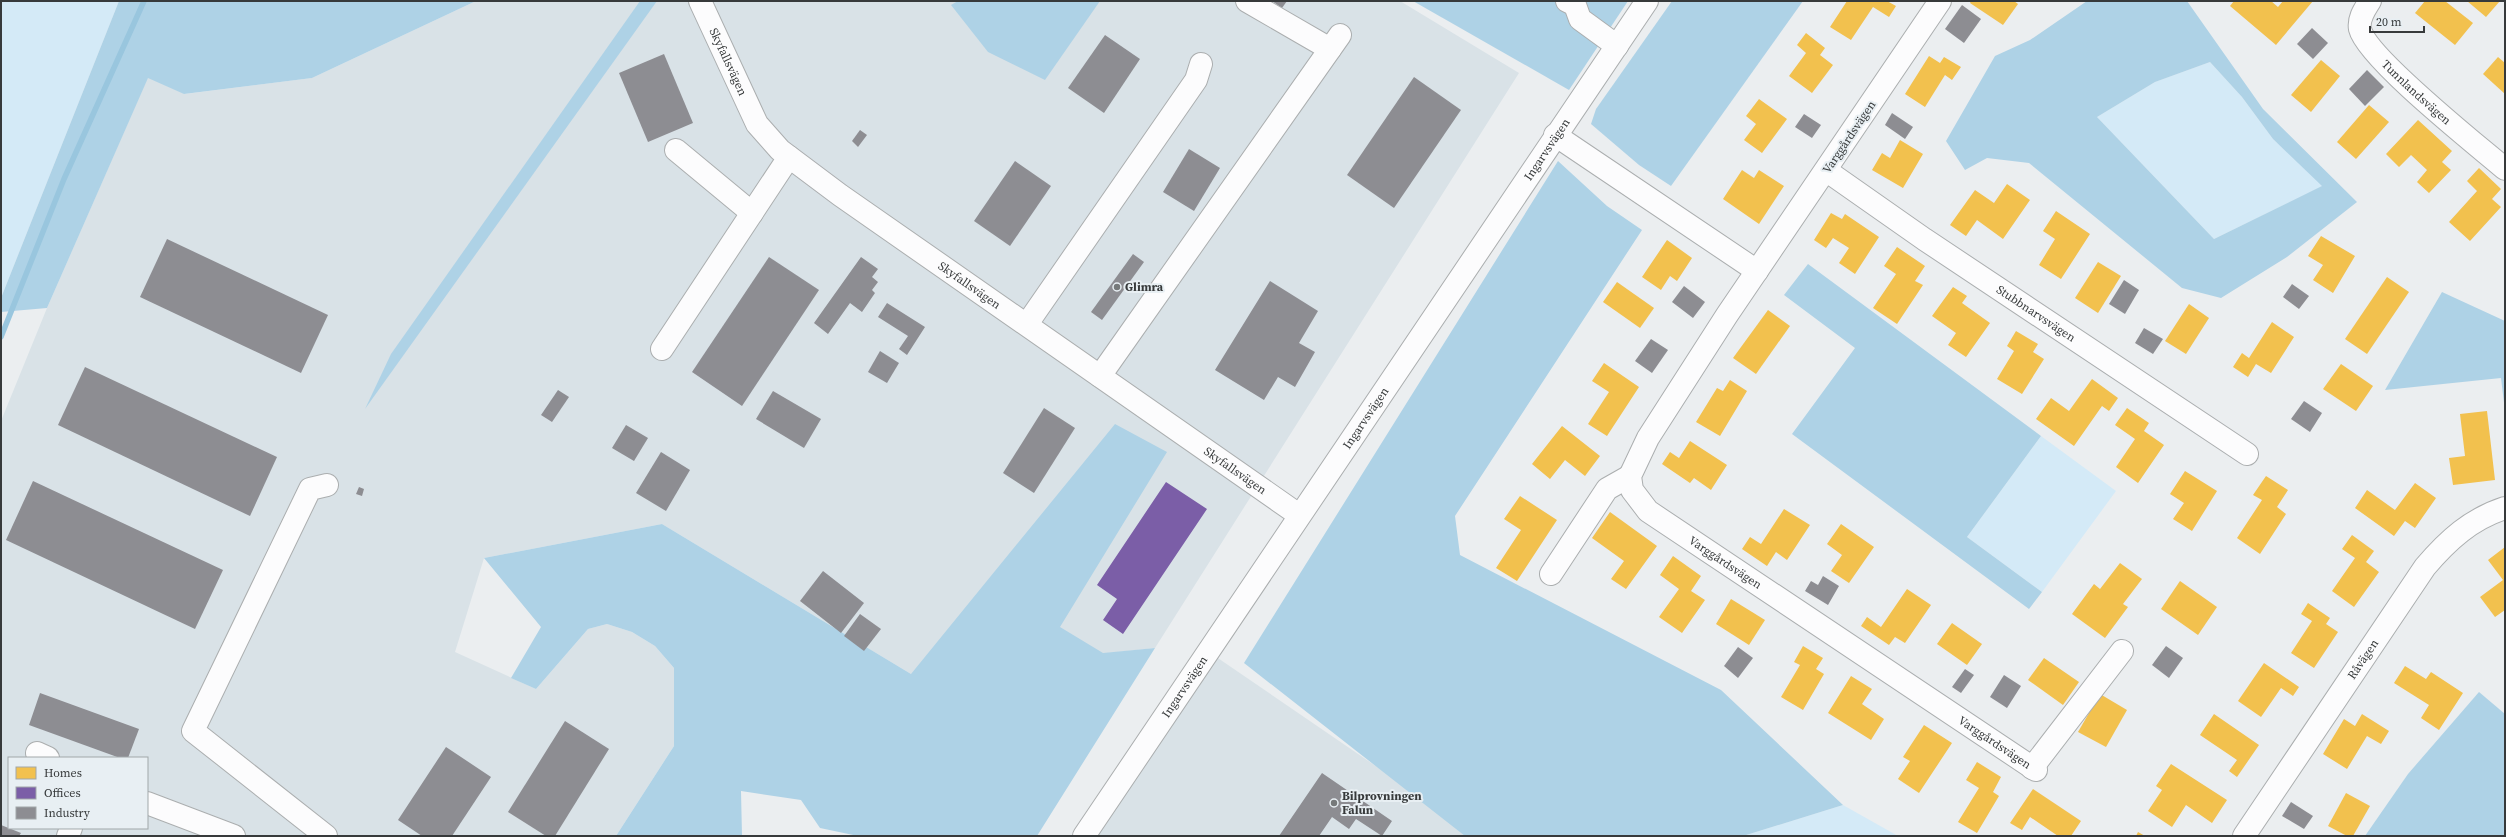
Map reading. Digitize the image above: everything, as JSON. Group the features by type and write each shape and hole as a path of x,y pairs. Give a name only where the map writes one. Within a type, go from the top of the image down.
{"street":[{"name":"Skyfallsvägen","path":"700,1 757,124 789,157 840,195 1300,515"},
{"path":"1100,376 1335,42 1247,1"},
{"path":"1566,1 1575,5 1580,19 1617,46"},
{"name":"Ingarvsvägen","path":"1084,836 1555,135 1648,1"},
{"name":"Varggårdsvägen","path":"1940,1 1757,271 1648,438 1630,476 1632,490 1648,511 2034,769 2122,651"},
{"name":"Tunnlandsvägen","path":"2370,1 2361,15 2359,26 2371,48 2426,101 2505,169"},
{"path":"1027,324 1196,80 1201,64"},
{"path":"1555,135 1757,271"},
{"path":"676,150 752,213"},
{"path":"662,350 789,157"},
{"name":"Stubbnarvsvägen","path":"1826,171 1924,239 2247,454"},
{"path":"1551,574 1607,489 1630,476"},
{"path":"326,836 193,731 310,489 327,484"},
{"name":"Råvägen","path":"2244,836 2425,567 2439,551 2466,526 2490,513 2505,508"},
{"path":"148,803 234,836"}],"shaded area":[{"path":"1,1 119,1 1,298"},
{"path":"119,1 476,1 312,78 184,94 148,78 47,308 1,312 1,298"},
{"path":"476,1 1400,1 1519,73 1155,648 911,674 662,524 484,558 455,652 536,689 588,629 607,624 632,632 655,646 674,668 674,746 616,836 1,836 1,421 47,308 148,77 185,94 312,78"},
{"path":"640,1 657,1 365,409 391,354"},
{"path":"958,1 1100,1 1045,80 988,52 951,5"},
{"path":"1413,1 1628,1 1569,90"},
{"path":"1672,1 1803,1 1671,186 1639,165 1591,124 1596,109"},
{"path":"2087,1 2187,1 2263,109 2357,202 2287,257 2221,298 2182,288 2029,163 1987,158 1965,170 1946,141 1995,56 2030,40","holes":["2210,62 2242,97 2273,139 2322,186 2214,239 2097,117 2155,82"]},
{"path":"2210,62 2242,97 2273,139 2323,186 2214,239 2097,117 2155,82"},
{"path":"1558,161 1607,206 1642,230 1455,516 1460,555 1721,690 1843,805 1743,836 1465,836 1244,663"},
{"path":"1808,264 2041,436 1967,537 2042,592 2029,609 1792,434 1855,348 1784,295"},
{"path":"2442,292 2505,321 2505,411 2501,378 2385,390"},
{"path":"1115,424 1167,452 1060,627 1103,653 1155,648 1037,836 858,836 820,828 801,800 741,791 742,836 616,836 674,746 674,668 655,646 632,632 607,624 588,629 536,689 511,678 541,627 484,558 662,524 911,674"},
{"path":"2041,436 2116,491 2042,592 1967,537"},
{"path":"1209,652 1478,836 1073,836"},
{"path":"2479,692 2505,714 2505,836 2365,836 2408,774"},
{"path":"1843,805 1898,836 1743,836"}],"building: Homes":[{"path":"1847,1 1887,1 1896,6 1889,17 1873,7 1851,40 1830,27"},
{"path":"1971,1 2014,1 2018,4 2003,25 1970,3"},
{"path":"2234,1 2271,1 2278,7 2283,1 2313,1 2276,45 2230,6"},
{"path":"2425,1 2445,1 2473,23 2455,45 2415,13"},
{"path":"2467,1 2500,1 2486,17"},
{"path":"1806,33 1825,48 1820,55 1833,65 1812,93 1789,76 1806,53 1797,45"},
{"path":"1929,56 1940,63 1944,57 1961,67 1952,80 1945,75 1925,107 1905,94"},
{"path":"2498,57 2505,63 2505,94 2483,74"},
{"path":"2321,60 2340,76 2311,112 2291,95"},
{"path":"1759,99 1787,119 1762,153 1744,140 1756,124 1746,116"},
{"path":"2369,105 2389,122 2356,159 2337,142"},
{"path":"2418,120 2452,151 2442,162 2451,170 2429,193 2417,182 2427,170 2411,155 2399,167 2386,154"},
{"path":"1900,140 1923,154 1903,188 1872,170 1882,153 1890,158"},
{"path":"2479,168 2501,189 2492,199 2501,207 2470,241 2449,222 2477,191 2467,181"},
{"path":"1742,170 1754,178 1759,170 1784,186 1759,224 1723,199"},
{"path":"2007,184 2030,200 2003,239 1977,220 1966,236 1950,225 1975,190 1994,203"},
{"path":"2056,211 2090,234 2061,279 2039,265 2055,239 2043,231"},
{"path":"1831,213 1842,219 1845,214 1879,237 1855,274 1839,263 1849,248 1833,238 1826,248 1814,240"},
{"path":"2321,236 2355,256 2333,293 2313,280 2323,265 2308,256"},
{"path":"1667,240 1692,258 1677,281 1670,276 1661,290 1642,277"},
{"path":"1897,247 1925,266 1915,281 1923,285 1897,324 1873,308 1896,274 1884,266"},
{"path":"2098,262 2121,276 2098,313 2075,298"},
{"path":"2387,277 2409,292 2367,354 2345,339"},
{"path":"1617,282 1654,308 1640,328 1603,302"},
{"path":"1953,287 1967,296 1962,303 1990,323 1966,357 1948,345 1956,333 1932,316"},
{"path":"2189,304 2209,318 2186,354 2165,341"},
{"path":"1768,310 1790,326 1756,374 1733,358"},
{"path":"2272,322 2294,337 2271,373 2256,364 2248,377 2233,367 2242,353 2249,358"},
{"path":"2016,331 2038,344 2033,352 2044,359 2022,394 1997,379 2014,351 2007,346"},
{"path":"1604,363 1639,387 1607,436 1588,424 1609,392 1592,381"},
{"path":"2341,364 2373,386 2356,411 2323,389"},
{"path":"2092,379 2118,398 2109,411 2102,406 2074,446 2036,419 2051,398 2069,411"},
{"path":"1730,380 1747,391 1720,436 1696,422 1717,388 1723,391"},
{"path":"2127,408 2149,423 2144,431 2164,445 2138,483 2116,467 2135,439 2115,425"},
{"path":"2487,411 2495,480 2453,485 2449,458 2465,456 2460,414"},
{"path":"1562,426 1600,456 1585,476 1565,460 1550,479 1532,464"},
{"path":"1690,441 1727,465 1711,490 1694,478 1690,483 1662,464 1670,452 1679,458"},
{"path":"2185,471 2217,491 2192,531 2173,519 2184,503 2170,494"},
{"path":"2266,476 2288,490 2277,507 2286,514 2260,554 2237,538 2262,500 2253,495"},
{"path":"2415,483 2436,498 2415,528 2405,521 2394,536 2355,508 2367,490 2395,510"},
{"path":"1520,496 1557,520 1517,581 1496,568 1521,530 1504,519"},
{"path":"1784,509 1810,525 1787,560 1776,552 1767,566 1742,549 1750,537 1761,544"},
{"path":"1610,512 1657,546 1626,589 1611,579 1624,561 1592,538"},
{"path":"1841,524 1874,547 1849,583 1831,571 1842,555 1827,544"},
{"path":"2352,535 2374,551 2366,562 2379,572 2354,607 2332,591 2355,558 2342,549"},
{"path":"2505,547 2505,610 2495,617 2480,597 2503,580 2488,560"},
{"path":"1673,556 1701,576 1691,591 1705,600 1682,633 1659,617 1679,589 1660,575"},
{"path":"2120,563 2142,579 2123,604 2128,607 2105,638 2072,614 2094,584 2100,589"},
{"path":"2180,581 2217,607 2198,635 2161,609"},
{"path":"1907,589 1931,605 1905,643 1895,637 1889,645 1861,626 1867,617 1881,627"},
{"path":"1731,599 1765,620 1749,645 1716,624"},
{"path":"2308,603 2330,618 2326,624 2338,632 2314,668 2291,653 2312,621 2301,614"},
{"path":"1952,623 1982,644 1967,665 1937,644"},
{"path":"1803,646 1823,658 1816,669 1824,674 1803,710 1781,697 1800,665 1794,662"},
{"path":"2044,658 2079,682 2063,705 2028,680"},
{"path":"2264,663 2299,687 2293,696 2281,688 2261,717 2238,701"},
{"path":"2405,666 2426,679 2431,672 2463,693 2439,730 2421,718 2429,705 2394,683"},
{"path":"1851,676 1872,689 1862,704 1884,719 1871,740 1828,713"},
{"path":"2100,694 2127,710 2106,747 2078,732"},
{"path":"2214,714 2259,745 2237,777 2229,771 2237,760 2200,735"},
{"path":"2362,714 2389,731 2381,744 2367,736 2347,769 2323,754 2344,719 2355,726"},
{"path":"1924,725 1952,743 1919,793 1898,779 1910,761 1903,757"},
{"path":"1977,762 2001,777 1993,792 1999,796 1977,833 1958,822 1979,788 1966,780"},
{"path":"2171,764 2227,800 2212,823 2186,805 2172,827 2148,811 2162,790 2156,786"},
{"path":"2033,789 2081,821 2071,836 2058,836 2030,817 2022,830 2010,823"},
{"path":"2346,793 2370,806 2353,836 2347,836 2328,826"},
{"path":"2138,832 2145,836 2136,836"}],"building: Offices":[{"path":"1166,482 1207,509 1123,634 1103,620 1117,599 1097,585"}],"building: Industry":[{"path":"1272,1 1287,1 1282,8"},
{"path":"1962,5 1981,19 1964,43 1945,29"},
{"path":"2312,28 2328,43 2313,59 2297,44"},
{"path":"1105,35 1140,59 1104,113 1068,88"},
{"path":"664,54 693,123 648,142 619,73"},
{"path":"2367,70 2384,87 2365,106 2349,89"},
{"path":"1414,77 1461,110 1394,208 1347,175"},
{"path":"1892,113 1913,127 1905,139 1885,125"},
{"path":"1804,114 1821,125 1812,138 1795,127"},
{"path":"860,130 867,135 858,147 852,141"},
{"path":"1189,149 1220,168 1194,211 1163,192"},
{"path":"1015,161 1051,186 1010,246 974,221"},
{"path":"167,239 328,315 301,373 140,297"},
{"name":"Glimra","path":"1133,254 1144,262 1102,320 1091,312"},
{"path":"769,257 819,290 742,406 692,372"},
{"path":"861,257 878,269 872,277 878,282 872,290 875,293 862,312 850,303 828,334 814,323"},
{"path":"2124,280 2139,290 2125,314 2109,304"},
{"path":"1270,281 1318,311 1299,343 1315,352 1295,387 1278,377 1264,400 1215,370"},
{"path":"2292,284 2309,296 2299,309 2283,297"},
{"path":"1684,286 1705,302 1693,318 1672,302"},
{"path":"887,303 925,327 907,355 899,349 908,336 878,317"},
{"path":"2144,328 2163,339 2153,354 2135,343"},
{"path":"1651,339 1668,350 1652,373 1635,361"},
{"path":"880,351 899,363 887,383 868,372"},
{"path":"85,367 277,457 250,516 58,425"},
{"path":"558,390 569,397 552,422 541,415"},
{"path":"773,391 821,419 804,448 756,419"},
{"path":"2304,401 2322,413 2310,432 2291,419"},
{"path":"1044,408 1075,428 1034,493 1003,473"},
{"path":"626,425 648,438 634,461 612,448"},
{"path":"661,452 690,470 666,511 636,493"},
{"path":"33,481 223,570 195,629 6,540"},
{"path":"359,487 364,489 362,496 356,494"},
{"path":"823,571 864,603 841,633 800,601"},
{"path":"1823,576 1839,586 1828,605 1805,591 1811,581 1818,585"},
{"path":"860,614 881,629 864,651 844,636"},
{"path":"2166,646 2183,658 2169,678 2152,665"},
{"path":"1738,647 1753,658 1738,678 1724,666"},
{"path":"1965,669 1974,675 1961,693 1952,687"},
{"path":"2004,675 2021,686 2007,708 1990,697"},
{"path":"40,693 139,729 128,757 117,757 29,725"},
{"path":"565,721 609,749 555,836 546,836 508,812"},
{"path":"446,747 491,777 452,836 422,836 398,820"},
{"name":"Bilprovningen Falun","path":"1322,773 1392,821 1382,836 1356,819 1349,829 1332,817 1319,836 1279,836"},
{"path":"2291,802 2313,816 2304,829 2282,816"},
{"path":"1,825 21,833 19,836 1,836"}],"waterway":[{"path":"1,337 64,179 144,1"}],"place":[{"name":"Glimra","path":"1117,287"},
{"name":"Bilprovningen Falun","path":"1334,803"}]}
